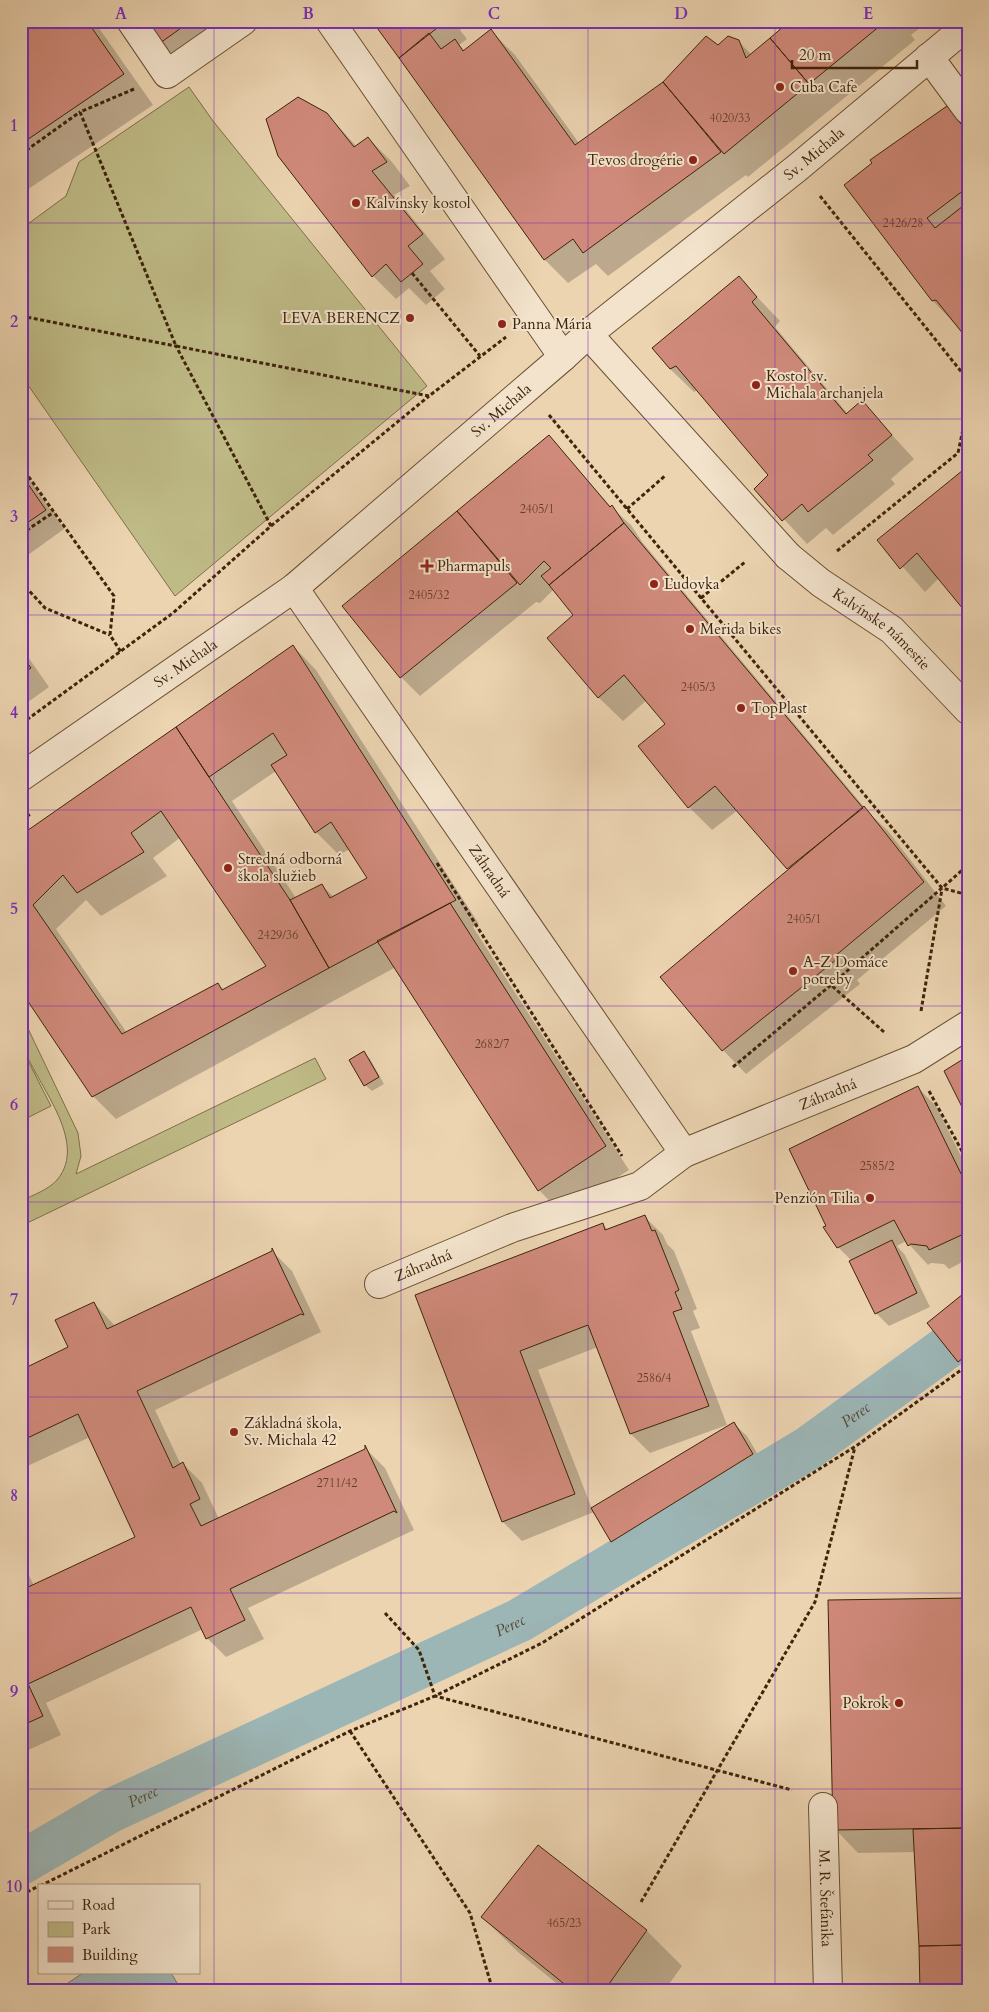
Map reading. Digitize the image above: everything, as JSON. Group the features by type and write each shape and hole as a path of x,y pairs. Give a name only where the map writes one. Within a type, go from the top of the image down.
{"street":[{"path":"131,21 167,74 243,21"},
{"path":"330,21 562,357"},
{"name":"Sv. Michala","path":"21,777 294,588 588,334 798,168 968,25"},
{"path":"929,57 968,110"},
{"name":"Kalvínske námestie","path":"588,334 780,547 810,574 892,630 968,710"},
{"name":"Záhradná","path":"294,588 684,1152"},
{"name":"Záhradná","path":"379,1284 512,1228 640,1186 684,1152 914,1059 968,1025"},
{"name":"M. R. Štefánika","path":"822,1807 828,1991"}],"path":[{"path":"21,154 80,112 167,74"},
{"path":"80,112 176,346 272,526"},
{"path":"798,168 968,380"},
{"path":"412,273 480,356"},
{"path":"21,724 173,613 272,526 429,396 534,315"},
{"path":"21,316 429,396"},
{"path":"527,388 942,888 968,895"},
{"path":"810,574 958,453 968,405"},
{"path":"627,509 694,452"},
{"path":"21,466 114,596 110,635 120,652"},
{"path":"21,534 54,512"},
{"path":"701,598 780,547"},
{"path":"21,582 45,608 110,635"},
{"path":"21,820 38,809"},
{"path":"436,862 640,1186"},
{"path":"733,1067 968,866"},
{"path":"914,1059 942,888"},
{"path":"831,985 914,1059 968,1162"},
{"path":"43,1884 350,1731 435,1696 542,1643 856,1446 968,1366"},
{"path":"641,1902 816,1602 856,1446"},
{"path":"385,1613 419,1650 435,1696"},
{"path":"435,1696 807,1794 822,1807"},
{"path":"350,1731 470,1914 493,1991"},
{"path":"21,1895 38,1886"}],"green space":[{"path":"189,87 213,121 427,386 175,596 21,375 21,229 66,196 79,162"},
{"path":"21,1014 78,1133 81,1156 76,1174 315,1058 326,1079 21,1226 21,1201 45,1189 57,1180 66,1165 67,1148 64,1130 57,1112 22,1044 20,1033"},
{"path":"21,1047 51,1106 21,1121"}],"water":[{"path":"82,1974 172,1974 182,1991 56,1991"}],"building":[{"path":"21,21 87,21 124,74 21,144"},
{"path":"145,21 191,21 160,43"},
{"path":"372,21 446,21 399,58"},
{"path":"790,21 886,21 809,84 770,38"},
{"path":"491,29 575,145 663,82 721,152 583,253 573,239 544,260 399,58 429,33 441,49 455,39 463,51"},
{"path":"706,36 718,45 728,36 739,40 746,58 770,38 809,84 724,154 663,82"},
{"name":"Kalvínsky kostol","path":"298,97 327,113 354,147 368,137 387,162 372,171 423,234 408,246 423,264 401,282 386,264 372,277 278,156 266,119"},
{"path":"947,106 968,133 968,187 927,218 935,228 963,206 968,213 968,340 936,300 932,301 844,185 872,163 870,160"},
{"name":"Kostol sv. Michala archanjela","path":"739,276 757,297 752,302 846,414 862,400 892,435 868,455 873,460 808,512 802,504 782,521 754,489 768,475 676,366 670,369 652,348"},
{"path":"549,435 610,507 612,505 624,523 549,585 541,576 551,568 544,561 520,585 457,511"},
{"path":"968,466 968,615 917,553 900,569 877,540"},
{"path":"21,474 46,510 21,527"},
{"path":"457,511 517,583 400,678 342,606"},
{"path":"624,523 863,808 787,869 715,786 688,808 638,746 665,724 624,675 598,698 547,638 573,615 549,585"},
{"path":"293,645 456,900 329,968 290,900 322,884 330,898 367,878 331,822 315,833 271,765 287,755 273,733 209,777 176,727"},
{"path":"21,654 31,668 21,675"},
{"path":"176,727 290,900 329,968 92,1097 21,991 21,835","holes":["161,811 266,966 222,990 218,983 122,1034 33,905 63,875 77,893 144,852 131,833"]},
{"path":"864,806 924,882 835,956 837,959 722,1051 660,977"},
{"path":"450,903 606,1146 538,1191 377,941"},
{"path":"364,1051 379,1077 364,1086 349,1060"},
{"path":"968,1056 968,1119 944,1071"},
{"path":"918,1086 968,1188 968,1232 929,1250 927,1246 911,1244 908,1246 894,1220 837,1248 823,1227 826,1226 789,1149"},
{"path":"645,1215 652,1231 655,1230 679,1290 675,1292 682,1309 673,1312 709,1406 630,1434 588,1325 520,1351 575,1494 502,1522 415,1295 603,1223 605,1230"},
{"path":"892,1240 917,1293 875,1314 849,1261"},
{"path":"272,1248 304,1315 301,1314 137,1391 173,1468 183,1462 200,1499 190,1504 201,1526 365,1449 365,1445 397,1513 394,1511 230,1589 245,1620 206,1639 191,1607 28,1684 43,1716 21,1726 21,1578 26,1588 135,1537 78,1414 21,1441 21,1370 68,1347 55,1320 94,1302 107,1329 272,1251"},
{"path":"968,1290 968,1354 958,1362 927,1323"},
{"path":"734,1422 753,1454 611,1542 591,1508"},
{"name":"Pokrok","path":"968,1598 968,1828 833,1830 828,1600"},
{"path":"968,1828 968,1945 919,1946 913,1829"},
{"path":"538,1845 647,1930 604,1991 573,1991 481,1917"},
{"path":"968,1945 968,1991 920,1991 919,1946"}],"waterway":[{"name":"Perec","path":"21,1863 110,1811 520,1620 807,1449 968,1332"}],"place":[{"name":"Cuba Cafe","path":"780,87"},
{"name":"Tevos drogérie","path":"693,160"},
{"name":"Kalvínsky kostol","path":"356,203"},
{"name":"LEVA BERENCZ","path":"410,318"},
{"name":"Panna Mária","path":"502,324"},
{"name":"Kostol sv. Michala archanjela","path":"756,385"},
{"name":"Pharmapuls","path":"427,566"},
{"name":"Ľudovka","path":"654,584"},
{"name":"Merida bikes","path":"690,629"},
{"name":"TopPlast","path":"741,708"},
{"name":"Stredná odborná škola služieb","path":"228,868"},
{"name":"A-Z Domáce potreby","path":"793,971"},
{"name":"Penzión Tilia","path":"870,1198"},
{"name":"Základná škola, Sv. Michala 42","path":"234,1432"},
{"name":"Pokrok","path":"899,1703"}]}
